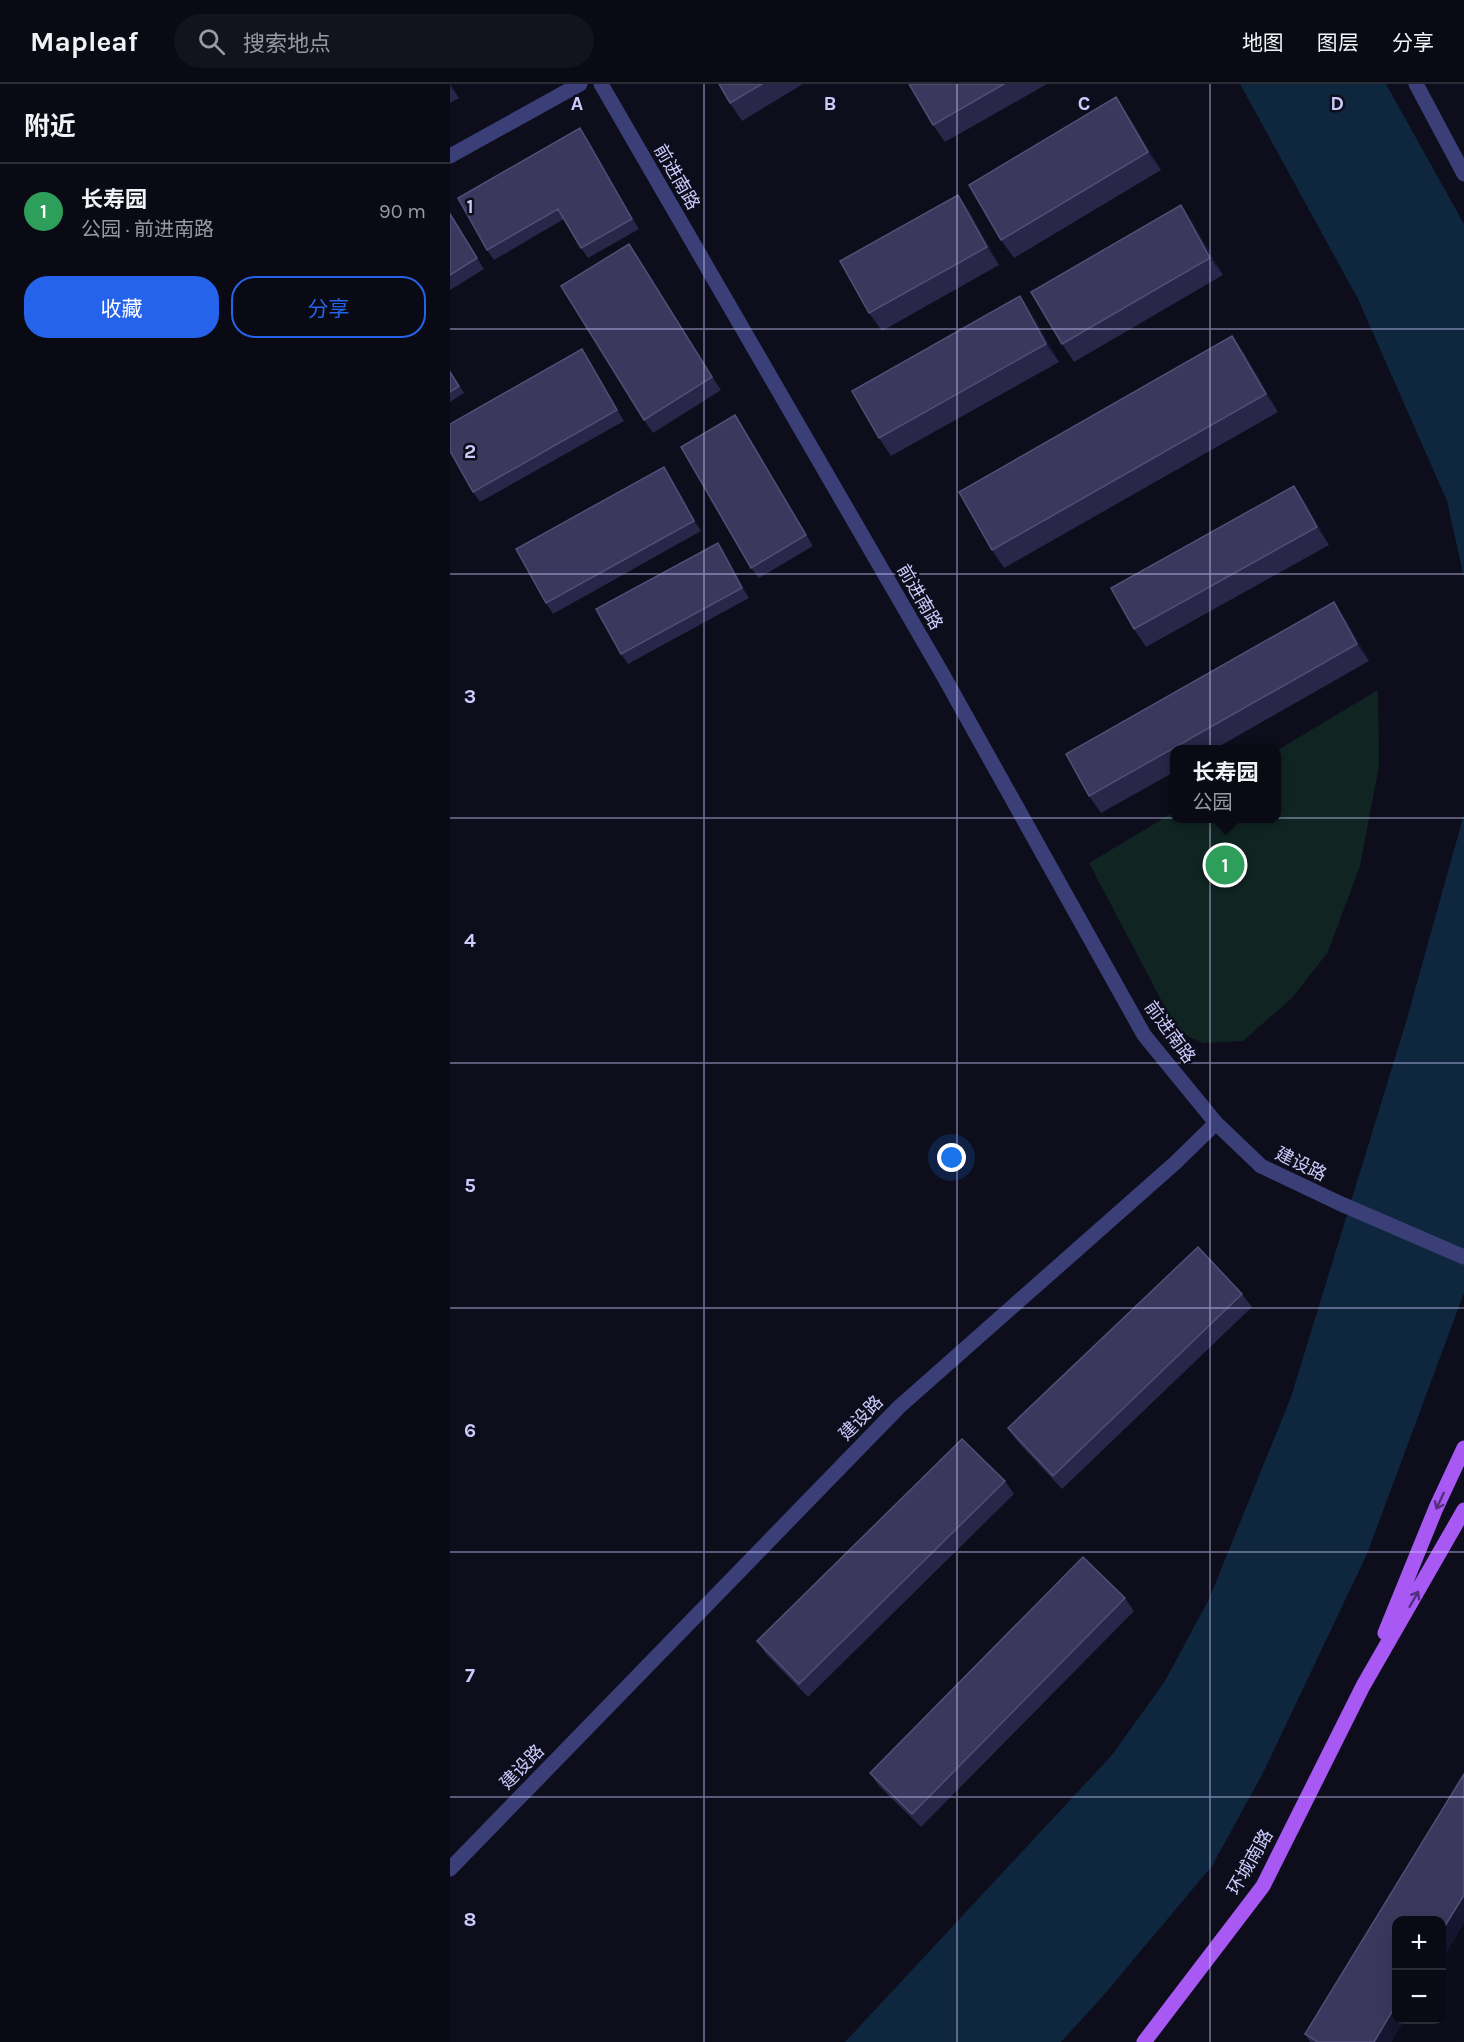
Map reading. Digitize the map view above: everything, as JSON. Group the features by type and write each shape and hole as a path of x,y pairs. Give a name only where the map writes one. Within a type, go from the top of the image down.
{"main road":[{"name":"环城南路","path":"1363,1686 1436,1509 1464,1448"},
{"name":"环城南路","path":"1144,2042 1263,1886 1363,1686 1464,1510"}],"street":[{"path":"450,156 580,84"},
{"name":"前进南路","path":"601,84 943,675 1144,1035 1216,1123"},
{"path":"1416,84 1464,174"},
{"name":"建设路","path":"450,1869 899,1407 1167,1170 1216,1123 1261,1166 1339,1203 1464,1257"}],"green space":[{"path":"1378,690 1379,766 1360,866 1328,952 1292,998 1243,1041 1203,1043 1178,1032 1089,863 1170,814 1170,823 1281,823 1281,748"}],"water":[{"path":"1240,84 1386,84 1464,224 1464,578 1447,501 1358,299"},
{"path":"1464,814 1464,1293 1367,1554 1263,1773 1212,1866 1103,1996 1061,2042 845,2042 1112,1755 1165,1681 1209,1599 1291,1397 1406,1022"}],"building":[{"path":"719,84 762,84 730,103"},
{"path":"909,84 1004,84 933,125"},
{"path":"1116,97 1148,152 1001,240 969,185"},
{"path":"580,128 632,219 581,248 558,209 487,250 458,198"},
{"path":"958,195 987,247 869,313 840,261"},
{"path":"1181,205 1210,258 1062,344 1031,292"},
{"path":"450,214 477,258 450,275"},
{"path":"629,244 712,377 644,420 561,286"},
{"path":"1020,296 1046,344 879,438 852,391"},
{"path":"1232,336 1266,394 992,550 959,492"},
{"path":"582,349 617,410 473,492 450,451 450,424"},
{"path":"450,372 459,386 450,392"},
{"path":"735,415 806,535 751,568 681,447"},
{"path":"664,467 694,521 546,603 516,549"},
{"path":"1294,486 1317,527 1134,629 1111,588"},
{"path":"718,543 742,588 621,654 596,609"},
{"path":"1334,602 1357,644 1179,745 1170,745 1170,750 1089,796 1066,754"},
{"path":"1198,1247 1242,1294 1053,1476 1008,1428"},
{"path":"962,1439 1005,1481 799,1684 757,1641"},
{"path":"1083,1557 1125,1598 912,1814 870,1773"},
{"path":"1464,1774 1464,1895 1446,1924 1446,1916 1392,1916 1392,2012 1374,2042 1318,2042 1305,2034"}],"place":[{"name":"长寿园","path":"1225,865"}]}
